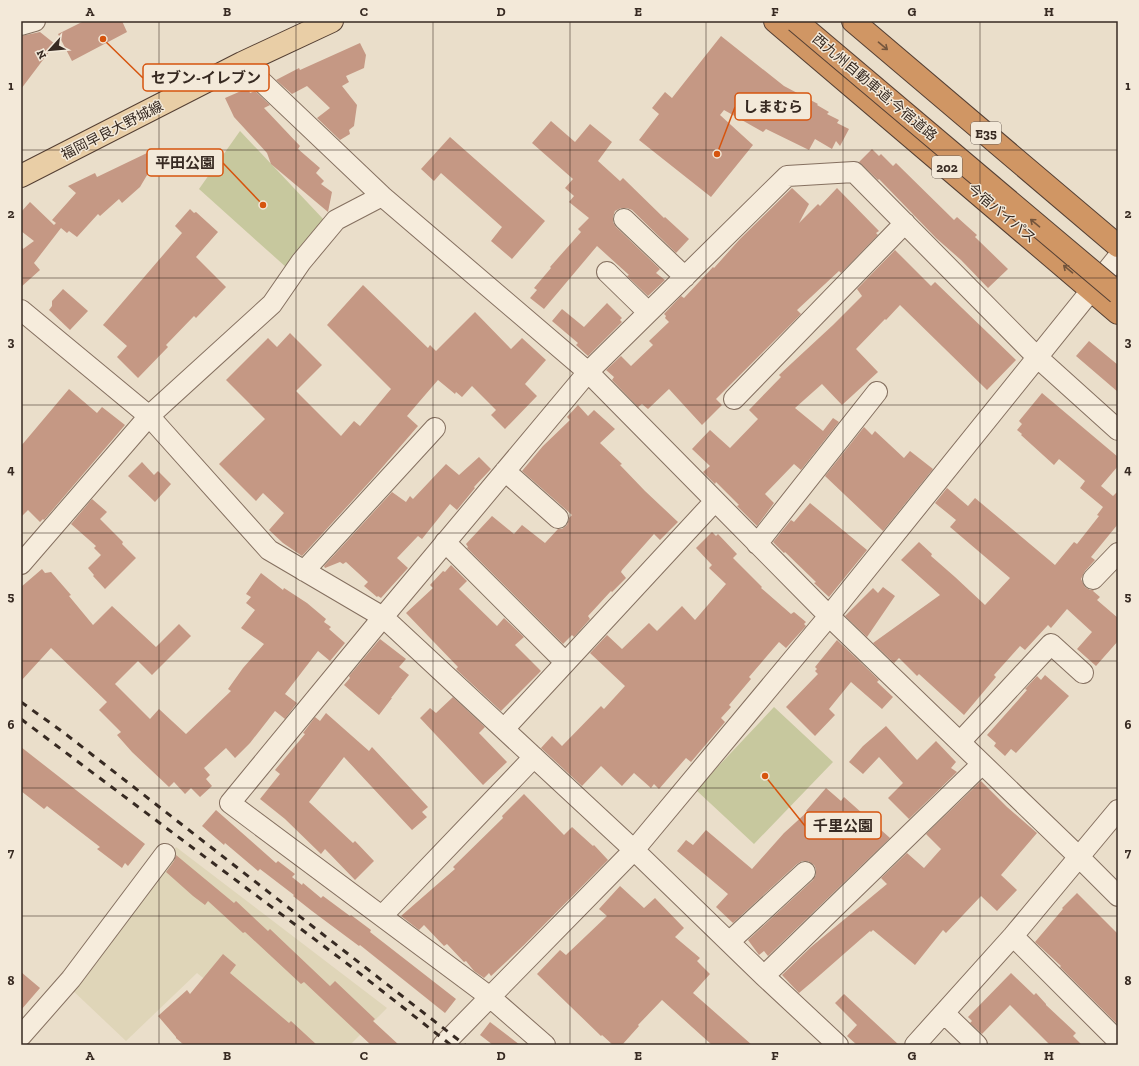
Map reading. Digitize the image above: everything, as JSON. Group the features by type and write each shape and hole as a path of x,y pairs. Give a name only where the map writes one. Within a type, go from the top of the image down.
{"highway":[{"name":"今宿バイパス","path":"775,21 1118,313"},
{"name":"西九州自動車道;今宿道路","path":"796,21 1118,293"},
{"name":"E35","path":"853,21 1118,246"},
{"path":"876,21 1118,231"}],"main road":[{"name":"福岡早良大野城線","path":"21,176 242,63 332,21"}],"street":[{"path":"21,26 35,21"},
{"path":"242,63 382,196 588,372 829,616 1079,856 1118,896"},
{"path":"544,1045 490,997 230,803 383,616 588,372 787,176 854,172 1037,357 1118,430"},
{"path":"21,564 149,416 272,304 301,262 336,220 382,196"},
{"path":"624,219 685,277"},
{"path":"734,399 905,223"},
{"path":"443,1045 634,850 829,616 1118,257"},
{"path":"607,272 648,312"},
{"path":"21,310 149,416 269,550 383,616 634,850 830,1042"},
{"path":"758,544 877,392"},
{"path":"304,571 434,428"},
{"path":"505,471 558,518"},
{"path":"504,728 715,501"},
{"path":"445,542 565,662"},
{"path":"1093,579 1118,553"},
{"path":"960,742 1051,644 1083,673"},
{"path":"382,916 534,757"},
{"path":"764,976 982,764"},
{"path":"915,1045 1013,936 1118,810"},
{"path":"21,1036 70,979 165,854"},
{"path":"729,942 805,872"},
{"path":"1013,936 1118,1041"},
{"path":"944,1013 976,1045"}],"shaded area":[{"path":"176,847 387,1008 350,1045 286,1045 197,973 126,1041 69,987"}],"green space":[{"path":"240,131 325,221 287,268 199,189"},
{"path":"774,707 833,762 754,844 696,790"}],"building":[{"path":"84,21 122,21 127,32 72,61 58,34"},
{"path":"40,32 55,44 21,89 21,36"},
{"path":"721,36 784,86 818,104 817,105 829,112 827,114 839,120 837,123 849,129 840,146 836,141 832,149 815,139 809,150 766,129 763,132 724,110 720,115 753,145 711,197 639,140 659,114 652,108 665,92 672,98"},
{"path":"360,43 366,55 364,68 346,76 349,82 342,86 357,105 354,126 349,130 350,134 340,140 317,118 330,108 307,86 292,94 276,80 299,68 300,70"},
{"path":"248,88 250,93 255,91 270,105 264,108 300,146 298,149 320,168 316,173 324,181 321,184 332,192 328,212 271,164 267,153 234,117 225,98"},
{"path":"551,121 575,142 590,124 612,142 598,161 620,181 623,178 664,218 665,217 689,239 676,253 632,210 621,208 615,211 613,222 616,227 660,269 656,273 665,280 648,296 627,276 629,275 597,246 544,309 530,298 537,290 534,288 551,268 550,267 581,232 578,229 589,218 569,202 574,196 565,188 573,179 532,143"},
{"path":"450,137 545,221 512,259 491,241 502,227 441,173 434,181 421,169"},
{"path":"872,149 879,156 881,154 893,166 896,163 954,220 957,217 977,235 975,237 1008,269 988,288 961,260 936,238 879,179 878,180 859,162"},
{"path":"147,153 153,165 140,187 122,203 119,199 100,216 98,214 77,237 69,231 67,233 61,228 34,263 40,270 21,287 21,246 23,249 34,241 21,231 21,212 30,202 54,225 56,223 52,220 76,193 68,186 95,173 97,177"},
{"path":"792,188 809,204 799,223 818,204 820,206 837,188 879,231 876,233 878,235 841,273 839,271 797,310 801,314 716,399 722,405 702,425 669,389 648,409 642,404 638,407 612,380 614,377 606,370 621,356 631,366 653,345 649,341 669,322 665,318 666,316 664,314 681,296 684,298 740,239"},
{"path":"190,209 194,213 196,212 218,232 196,257 226,287 196,318 194,316 166,345 168,347 138,378 117,357 127,346 103,325 182,233 175,226"},
{"path":"895,250 931,286 935,282 1016,360 987,390 900,305 856,349 878,372 842,405 822,384 795,408 823,431 833,418 839,422 801,470 794,464 765,494 774,503 757,526 716,482 715,484 703,472 710,466 692,449 710,430 730,448 758,419 749,410 781,377 779,375 862,296 857,289"},
{"path":"363,285 428,348 430,345 436,351 475,312 511,349 522,338 546,360 525,384 537,396 505,429 491,415 496,410 472,386 462,397 456,392 455,394 438,380 407,416 418,426 302,556 283,543 269,530 284,513 263,493 256,501 219,464 265,419 226,380 268,338 277,347 290,333 322,365 296,391 341,436 354,421 360,426 391,389 327,325"},
{"path":"63,289 88,311 70,330 49,310 52,306 52,301"},
{"path":"607,303 622,318 620,320 622,322 588,356 576,345 578,343 552,321 562,309 584,327"},
{"path":"1089,341 1118,365 1118,392 1076,356"},
{"path":"69,389 97,413 102,407 125,425 44,520 43,519 40,522 28,510 21,517 21,446"},
{"path":"1042,393 1118,457 1118,466 1101,486 1113,496 1118,491 1118,524 1091,557 1095,560 1085,571 1081,579 1085,587 1090,590 1094,590 1093,591 1100,597 1097,600 1118,618 1118,641 1096,666 1077,649 1092,632 1067,609 1051,628 1048,625 1025,650 1020,646 994,675 996,677 964,715 919,674 917,676 899,658 894,663 873,643 940,595 901,560 919,542 932,554 931,556 985,605 1010,578 950,527 956,520 935,503 947,488 968,506 975,498 1055,565 1074,542 1077,544 1099,516 1097,515 1103,507 1080,488 1085,481 1059,459 1054,465 1017,430 1022,424 1019,421"},
{"path":"578,405 588,416 594,410 615,429 600,443 622,464 620,465 645,491 678,522 660,540 654,534 622,570 621,572 626,578 612,592 611,591 588,616 590,619 574,637 572,635 563,644 467,548 468,547 466,544 492,516 514,534 522,525 545,543 558,529 562,529 567,525 569,518 572,515 522,471 543,446 570,420 567,417"},
{"path":"864,427 872,435 875,431 904,458 910,451 933,469 883,531 825,476"},
{"path":"479,457 491,469 474,487 475,488 457,510 450,504 422,539 418,536 397,558 408,568 381,598 378,596 377,597 364,586 368,582 346,562 343,564 340,562 325,568 324,566 392,492 406,502 410,496 413,499 446,464 459,475"},
{"path":"142,462 154,475 158,471 171,484 155,502 128,476"},
{"path":"92,499 107,512 100,519 123,542 122,544 136,558 105,589 88,568 101,555 94,548 96,546 71,524"},
{"path":"810,503 867,550 829,597 814,583 816,582 773,542 791,520 794,522"},
{"path":"712,532 716,536 718,534 737,554 733,558 762,587 761,588 791,614 794,612 806,622 804,624 806,626 786,648 779,642 749,677 751,679 729,705 731,707 721,718 725,722 691,762 686,758 659,789 654,784 651,788 634,773 622,786 601,766 582,786 541,748 552,736 562,746 601,706 604,709 625,686 590,653 607,635 622,649 649,623 657,631 682,606 695,620 726,584 709,568 712,565 696,548"},
{"path":"451,565 467,581 459,589 497,626 504,618 524,637 515,645 541,671 501,711 456,669 458,667 406,613 433,588 430,585"},
{"path":"42,569 45,573 51,572 71,595 69,596 93,625 112,606 156,647 179,624 191,636 152,675 138,661 115,684 150,719 159,709 186,734 231,691 228,689 243,668 264,644 241,628 255,610 246,603 251,597 246,594 261,573 283,590 284,588 307,603 326,619 324,622 331,627 329,629 345,643 330,661 318,651 285,694 297,703 285,719 275,711 250,743 235,758 226,748 204,768 210,775 206,779 212,786 200,797 191,788 185,794 174,782 169,787 132,752 117,735 121,732 99,710 107,702 51,648 21,681 21,587"},
{"path":"883,587 895,596 867,637 845,616 873,588 878,593"},
{"path":"380,639 406,659 399,667 409,675 379,715 344,685 350,678 349,676"},
{"path":"837,640 879,680 877,682 893,697 882,709 851,682 829,709 835,715 815,736 786,707 818,674 815,671 817,669 815,667"},
{"path":"1045,675 1069,696 1016,753 1011,749 1005,756 994,746 996,743 987,735 1027,690 1025,689 1037,676 1041,680"},
{"path":"453,697 485,727 479,733 507,762 483,785 420,718 430,708 436,713"},
{"path":"326,713 369,751 372,747 428,807 422,812 427,817 412,830 344,757 309,802 353,843 355,841 374,861 355,880 325,849 321,854 285,819 260,799 280,774 275,770 305,734 303,733 315,717 320,721"},
{"path":"886,726 917,760 936,741 956,762 951,768 957,772 909,819 888,798 903,783 879,757 863,774 849,762 863,746"},
{"path":"21,747 145,844 128,866 125,863 122,868 97,849 100,847 47,806 44,809 21,791"},
{"path":"981,781 1007,807 1037,833 1001,875 1017,890 997,911 981,896 946,933 943,930 915,965 873,930 871,932 870,931 799,993 782,975 811,947 887,884 881,878 907,853 924,868 941,849 926,834"},
{"path":"826,788 841,801 844,797 890,838 768,956 764,951 759,955 748,940 813,880 816,875 814,865 808,861 802,861 797,864 733,923 716,907 728,894 677,851 686,840 693,845 706,830 752,869 784,833 807,812 806,811"},
{"path":"524,794 564,835 572,827 593,846 594,845 608,860 524,945 491,976 489,973 484,978 474,971 466,961 464,962 447,944 444,946 424,925 419,930 401,916 455,869 453,867 503,818 502,816"},
{"path":"216,810 276,863 278,861 295,874 292,877 302,885 303,883 321,898 323,896 350,916 351,915 371,930 370,932 456,999 445,1013 360,945 359,946 312,911 260,869 258,871 202,826"},
{"path":"176,855 234,903 236,901 268,931 270,929 330,986 335,981 375,1019 373,1021 399,1045 371,1045 304,982 301,984 245,932 243,933 208,901 205,905 193,896 166,872 174,861"},
{"path":"620,886 644,908 655,898 684,928 675,937 700,958 697,961 710,974 693,993 752,1045 712,1045 662,1000 638,1025 639,1026 622,1045 613,1045 602,1035 601,1036 537,974 560,950 566,955 607,916 599,909"},
{"path":"1077,893 1118,934 1118,1025 1060,967 1061,966 1035,942 1063,909 1062,908"},
{"path":"223,954 236,965 230,973 289,1023 291,1021 317,1045 184,1045 176,1038 158,1016 187,990 190,994"},
{"path":"21,972 40,988 21,1010"},
{"path":"1011,973 1034,995 1036,993 1046,1005 1076,1033 1073,1036 1082,1045 1050,1045 1010,1005 982,1034 970,1023 972,1021 968,1017"},
{"path":"844,994 899,1045 857,1045 847,1036 857,1025 835,1003"},
{"path":"490,1022 520,1045 493,1045 480,1035"}],"railway":[{"path":"21,702 63,732 465,1045"},
{"path":"21,719 349,965 451,1045"}],"place":[{"name":"セブン-イレブン","path":"103,39"},
{"name":"しまむら","path":"717,154"},
{"name":"平田公園","path":"263,205"},
{"name":"千里公園","path":"765,776"}]}
